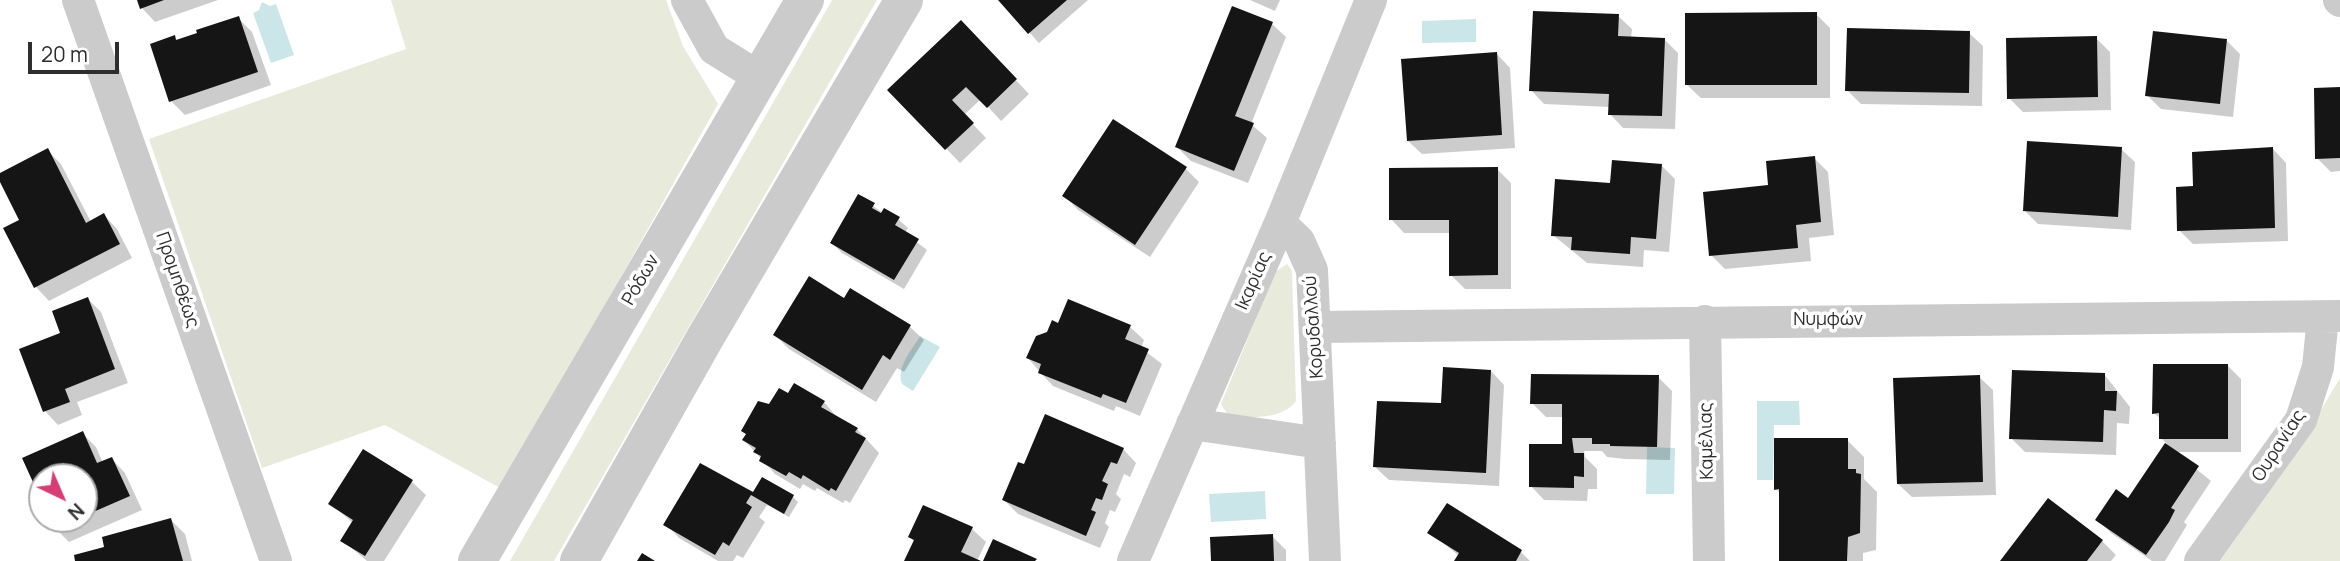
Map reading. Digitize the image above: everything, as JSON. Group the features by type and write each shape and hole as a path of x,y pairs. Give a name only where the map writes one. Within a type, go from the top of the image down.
{"street":[{"name":"Προμηθέως","path":"78,0 276,561"},
{"path":"687,0 714,49 759,77"},
{"name":"Ρόδων","path":"477,561 805,0"},
{"path":"579,561 705,338 904,0"},
{"name":"Ικαρίας","path":"1133,561 1280,223 1371,0"},
{"name":"Κορυδαλλού","path":"1280,223 1299,241 1312,270 1325,561"},
{"name":"Νυμφών","path":"1316,327 2331,316"},
{"name":"Ουρανίας","path":"2200,561 2301,420 2331,316"},
{"name":"Καμέλιας","path":"1705,321 1709,561"},
{"path":"1192,424 1320,443"}],"shaded area":[{"path":"391,0 666,0 683,46 718,104 502,489 385,425 262,468 149,139 406,49"},
{"path":"832,0 877,0 554,561 510,561"},
{"path":"1287,264 1292,271 1296,401 1283,412 1274,415 1228,415 1221,404 1275,272"},
{"path":"2340,378 2340,561 2220,561 2289,464"}],"water":[{"path":"262,2 270,6 276,4 294,55 271,63 253,13 259,10"},
{"path":"1476,19 1476,42 1422,43 1422,21"},
{"path":"920,336 940,347 913,391 902,384 901,371"},
{"path":"1757,401 1799,401 1800,425 1774,425 1773,480 1757,480"},
{"path":"1647,447 1675,448 1674,494 1646,494"},
{"path":"1265,491 1266,519 1211,522 1209,494"}],"building":[{"path":"137,0 164,0 140,9"},
{"path":"998,0 1067,0 1028,34"},
{"path":"1232,6 1273,22 1235,116 1254,123 1234,171 1175,147"},
{"path":"1533,11 1619,14 1618,36 1665,38 1662,116 1608,115 1609,94 1529,91"},
{"path":"1817,12 1817,85 1685,85 1685,13"},
{"path":"239,16 258,72 169,102 150,44 175,35 176,40 197,33 196,30"},
{"path":"961,20 1017,79 987,108 966,87 952,100 974,123 945,150 887,90"},
{"path":"1847,28 1970,31 1969,93 1845,91"},
{"path":"2153,31 2227,39 2220,104 2145,96"},
{"path":"2097,36 2098,97 2007,99 2006,38"},
{"path":"1497,52 1502,135 1407,141 1401,59"},
{"path":"2340,87 2340,158 2315,159 2314,88"},
{"path":"1113,119 1187,167 1135,245 1062,196"},
{"path":"2027,141 2122,147 2118,217 2023,211"},
{"path":"2273,147 2275,228 2177,231 2176,187 2193,186 2192,152"},
{"path":"48,148 86,223 104,213 120,244 34,288 3,228 19,220 0,182 0,173"},
{"path":"1815,156 1821,222 1796,225 1798,248 1709,256 1703,192 1768,185 1766,161"},
{"path":"1612,160 1662,164 1656,239 1631,237 1630,254 1571,250 1572,237 1551,236 1555,179 1610,183"},
{"path":"1498,167 1498,275 1449,276 1449,220 1389,220 1389,168"},
{"path":"858,194 875,203 872,208 881,213 884,208 900,217 895,225 919,239 894,280 830,243"},
{"path":"809,276 844,298 850,288 911,325 890,360 883,355 862,390 773,335"},
{"path":"88,297 115,369 65,389 70,402 43,412 19,349 60,333 52,311"},
{"path":"1068,299 1131,325 1125,339 1149,349 1126,403 1103,394 1101,398 1038,373 1041,364 1026,358 1036,336 1047,332 1052,320 1058,323"},
{"path":"2153,364 2228,364 2228,439 2159,439 2159,413 2152,414"},
{"path":"1443,367 1491,370 1486,473 1373,467 1377,401 1441,403"},
{"path":"2012,370 2105,373 2105,391 2117,391 2116,411 2104,410 2103,442 2009,439"},
{"path":"1531,374 1659,375 1657,447 1610,446 1592,444 1592,438 1572,438 1574,453 1584,453 1584,477 1574,476 1574,488 1529,487 1529,444 1562,444 1562,404 1530,404"},
{"path":"1980,375 1983,482 1897,484 1893,378"},
{"path":"794,383 825,401 821,407 858,428 855,432 866,438 836,491 831,488 829,491 803,475 801,479 789,472 786,476 759,461 761,456 753,452 756,448 742,440 746,434 741,431 758,401 769,404 779,388 788,393"},
{"path":"1045,414 1124,448 1117,464 1111,462 1102,481 1108,484 1102,500 1096,498 1091,510 1096,512 1086,536 1002,500 1018,462 1024,464"},
{"path":"83,431 97,463 28,463 28,471 22,458"},
{"path":"1774,438 1848,438 1848,469 1856,469 1856,473 1861,474 1860,533 1848,537 1847,561 1779,561 1779,489 1774,490"},
{"path":"2165,443 2199,466 2171,508 2175,510 2169,522 2146,555 2095,520 2116,489 2128,498"},
{"path":"363,449 413,480 365,556 340,541 353,520 328,504"},
{"path":"112,457 130,496 98,510 97,463"},
{"path":"700,463 753,492 762,477 794,495 784,514 751,495 746,503 752,507 729,546 723,542 715,555 663,525"},
{"path":"2048,498 2103,540 2087,561 2000,561"},
{"path":"1447,503 1522,550 1516,561 1454,561 1459,553 1427,533"},
{"path":"923,505 973,527 961,552 981,561 904,561 914,540 908,537"},
{"path":"171,518 183,561 75,561 74,555 104,547 102,537"},
{"path":"1273,534 1274,561 1211,561 1210,537"},
{"path":"993,539 1037,559 983,561"},
{"path":"642,553 655,561 637,561"}]}
